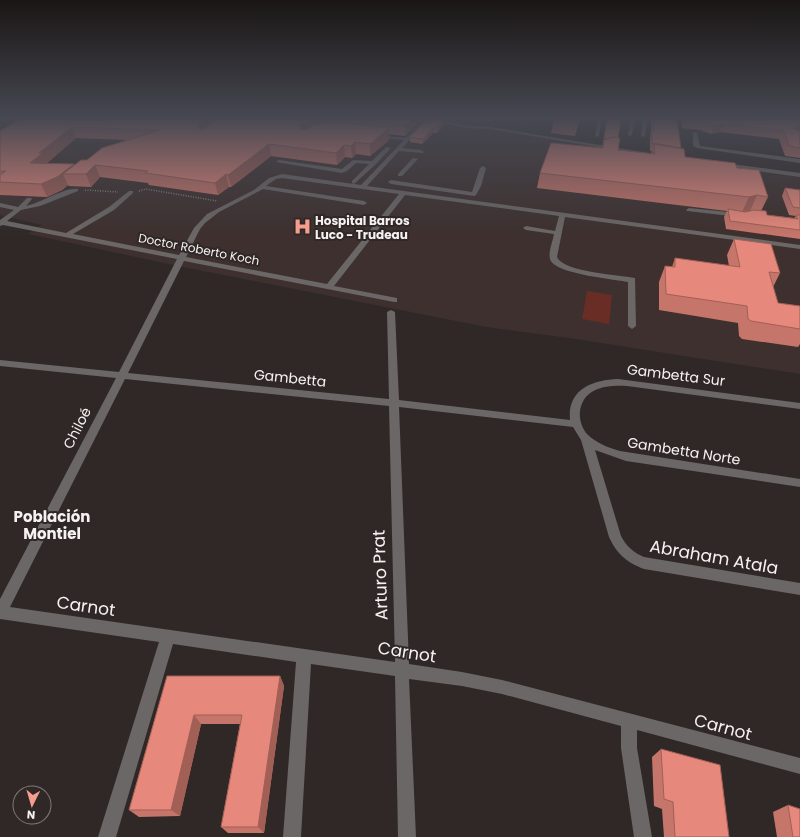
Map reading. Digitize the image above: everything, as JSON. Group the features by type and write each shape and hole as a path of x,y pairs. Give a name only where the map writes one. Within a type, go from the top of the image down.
{"street":[{"path":"345,190 379,158"},
{"path":"363,187 390,158"},
{"path":"778,158 800,161"},
{"path":"400,175 415,159"},
{"path":"279,162 342,171 355,161 374,163"},
{"path":"296,178 310,167"},
{"path":"716,167 735,171 740,167 800,175"},
{"path":"391,182 474,194 483,168"},
{"name":"Chiloé","path":"0,613 121,374 201,224 215,212 261,187 272,177 276,176 296,178 345,190"},
{"path":"261,187 345,190 363,187 562,216 800,248"},
{"path":"0,205 19,209 38,206 70,191 76,190"},
{"path":"345,190 364,203"},
{"path":"69,234 126,198 131,192"},
{"path":"329,287 404,192"},
{"path":"1,223 29,199"},
{"path":"689,210 742,216 746,215"},
{"path":"562,216 553,257 555,262 561,266 632,280 632,326"},
{"name":"Doctor Roberto Koch","path":"1,223 69,234 394,300"},
{"path":"526,228 558,233"},
{"name":"Arturo Prat","path":"391,312 407,837"},
{"name":"Gambetta","path":"0,362 393,403 576,424"},
{"name":"Gambetta Sur","path":"576,424 576,404 581,394 590,387 608,382 627,382 800,406"},
{"name":"Gambetta Norte","path":"576,424 586,439 604,450 626,457 800,483"},
{"name":"Abraham Atala","path":"586,439 615,538 620,547 632,558 644,563 800,589"},
{"name":"Carnot","path":"0,613 304,655 462,679 502,687 800,766"},
{"path":"107,837 168,636"},
{"path":"292,837 304,655"},
{"path":"629,721 630,748 643,837"}],"path":[{"path":"76,190 131,192 146,189 231,203"}],"shaded area":[{"path":"0,158 687,158 800,173 800,374 569,338 486,327 178,266 28,234 42,225 0,215"},
{"path":"587,291 612,295 609,324 582,319"}],"building":[{"path":"0,158 36,158 30,163 74,164 57,177 41,184 0,182 0,175 6,171 0,171"},
{"path":"89,158 250,158 215,183 145,173 148,171 95,165 86,174 63,174 81,160 87,160"},
{"path":"545,158 694,158 735,163 737,168 759,170 768,197 757,195 749,197 540,173"},
{"path":"785,188 800,190 800,208 793,207"},
{"path":"728,209 745,212 754,210 766,211 767,215 798,219 796,215 800,215 800,230 730,221"},
{"path":"734,239 771,244 780,273 769,272 778,303 800,306 800,329 751,321 748,319 747,306 666,294 665,266 675,267 675,258 740,267"},
{"path":"167,676 280,676 258,827 221,827 242,715 194,715 171,810 129,810"},
{"path":"661,749 720,765 729,837 675,837 673,802 664,799"},
{"path":"788,805 800,809 800,837 793,837"}],"place":[{"name":"Hospital Barros Luco - Trudeau","path":"302,227"}],"district":[{"name":"Población Montiel","path":"52,524"}]}
